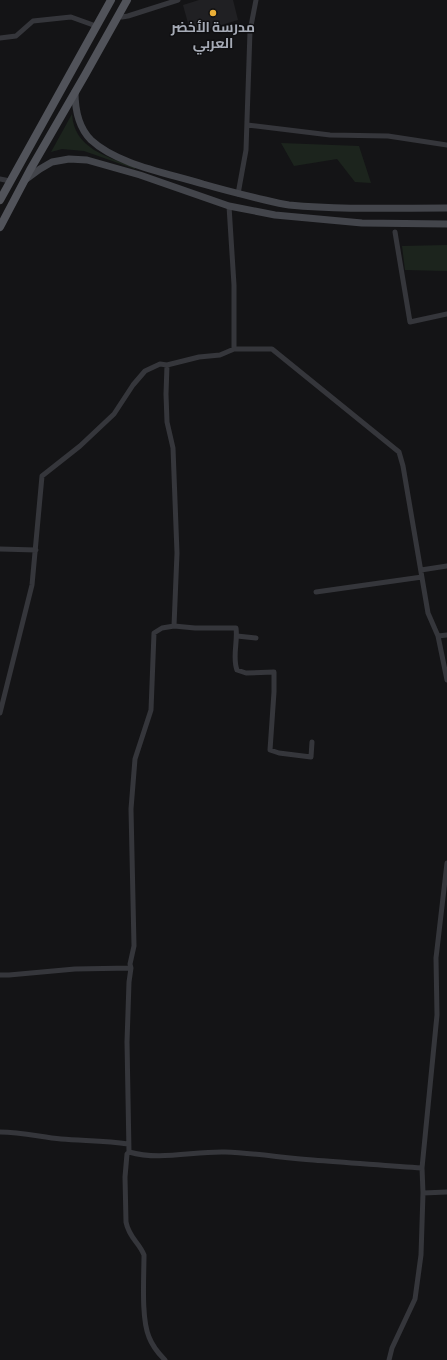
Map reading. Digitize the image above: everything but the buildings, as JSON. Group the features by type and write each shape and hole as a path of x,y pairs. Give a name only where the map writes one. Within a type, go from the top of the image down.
{"main road":[{"path":"0,200 111,0"},
{"path":"0,227 127,0"},
{"path":"75,92 75,104 78,120 90,139 103,149 120,158 141,166 238,194 287,205 336,209 447,208"},
{"path":"24,182 40,169 52,162 69,159 87,160 140,175 229,206 275,215 362,223 447,224"},
{"path":"140,175 141,166"}],"street":[{"path":"118,15 122,17 128,16 178,0"},
{"path":"238,194 246,150 250,31 256,0"},
{"path":"0,38 16,36 33,21 71,17 96,26"},
{"path":"247,125 330,135 388,136 447,145"},
{"path":"0,179 10,181"},
{"path":"229,206 234,285 234,349"},
{"path":"395,232 410,322 447,314"},
{"path":"0,713 32,585 42,476 80,446 114,414 133,385 145,371 160,364 167,365 199,357 220,355 234,349 272,349 399,452 403,466 428,613 438,636 447,680"},
{"path":"167,365 167,422 173,448 177,552 174,626"},
{"path":"0,549 36,550"},
{"path":"421,570 447,566"},
{"path":"316,592 422,577"},
{"path":"165,1360 159,1355 148,1337 145,1317 144,1256 138,1244 130,1235 126,1222 125,1177 127,1154 129,1152 126,1042 131,968 130,964 134,946 131,809 135,759 151,710 154,632 162,628 174,626 182,628 236,628 237,636 235,663 237,670 246,673 274,672 270,750 279,753 311,757 312,742"},
{"path":"438,636 447,635"},
{"path":"237,636 256,638"},
{"path":"389,1360 392,1348 415,1299 421,1254 423,1193 422,1168 437,1014 436,958 447,863"},
{"path":"0,975 9,976 75,969 131,968"},
{"path":"0,1132 128,1144"},
{"path":"129,1152 165,1155 232,1152 309,1160 422,1168"},
{"path":"423,1193 447,1192"}],"shaded area":[{"path":"199,0 233,0 238,20 191,34 183,5"},
{"path":"72,114 74,126 79,136 86,144 104,155 135,167 135,169 84,151 62,149 51,152"},
{"path":"281,143 359,146 371,183 355,182 337,159 294,166"},
{"path":"447,245 447,271 405,270 402,246"}],"place":[{"name":"مدرسة الأخضر العربي","path":"213,13"}]}
